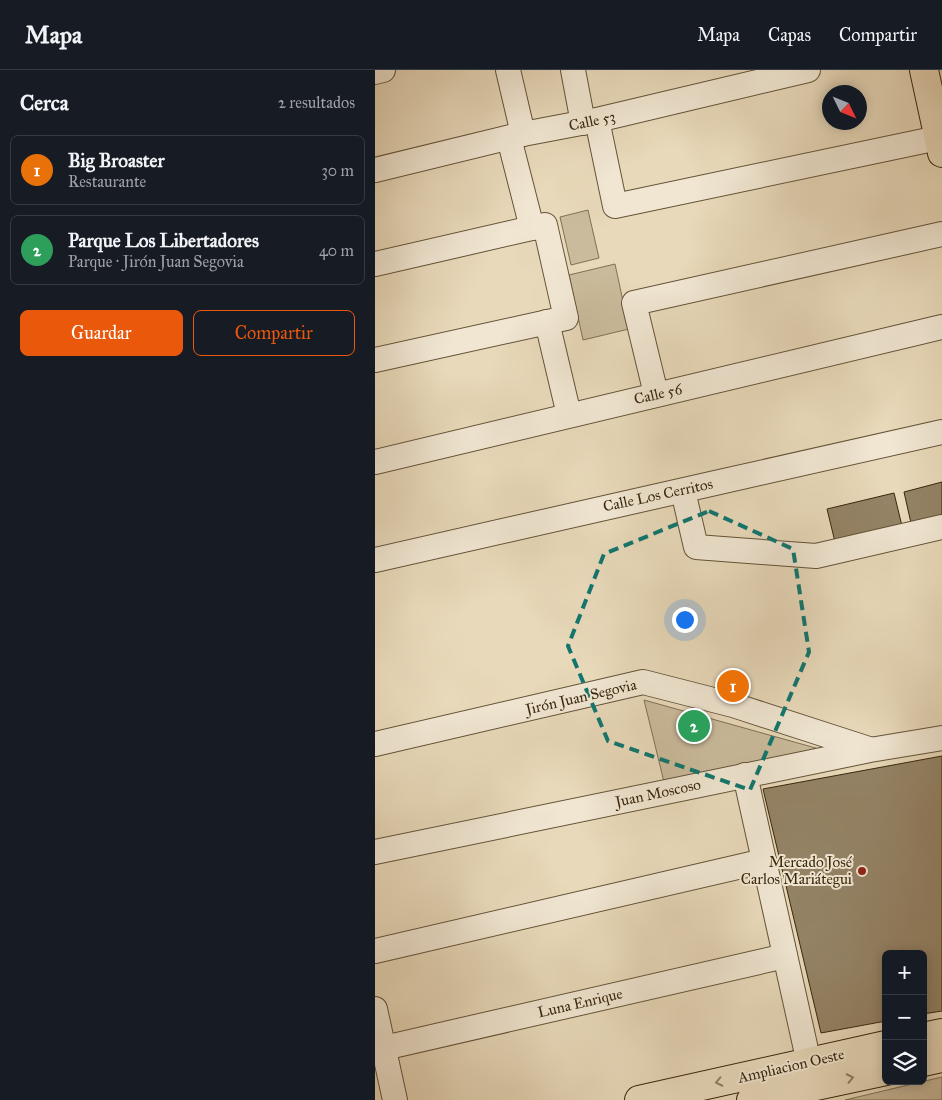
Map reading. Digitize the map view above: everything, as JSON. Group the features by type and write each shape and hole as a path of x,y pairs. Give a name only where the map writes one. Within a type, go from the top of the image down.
{"main road":[{"path":"924,70 940,146"},
{"path":"927,1036 942,1032"},
{"name":"Ampliacion Oeste","path":"639,1100 756,1093 882,1047"},
{"path":"927,1061 942,1058"},
{"name":"Ampliacion Oeste","path":"811,1074 882,1071"}],"street":[{"path":"375,72 383,70"},
{"path":"508,70 516,136 538,226 556,320 569,415"},
{"path":"573,70 615,206 940,146"},
{"name":"Calle 53","path":"375,170 516,136 590,122 808,70"},
{"path":"375,264 538,226"},
{"path":"656,394 634,303 942,234"},
{"path":"375,360 556,320"},
{"name":"Calle 56","path":"375,462 942,327"},
{"name":"Calle Los Cerritos","path":"375,560 628,501 683,491 942,432"},
{"path":"683,491 696,547 816,556 942,527"},
{"name":"Jirón Juan Segovia","path":"375,744 643,682 733,705 870,750"},
{"name":"Juan Moscoso","path":"375,852 745,775 942,738"},
{"path":"745,775 811,1074"},
{"path":"375,951 764,861"},
{"name":"Luna Enrique","path":"379,1049 785,956"},
{"path":"375,1009 379,1049 395,1100"}],"highlighted area":[{"path":"709,511 793,549 809,652 750,790 608,741 568,646 604,554"}],"shaded area":[{"path":"588,210 599,258 571,265 560,217"},
{"path":"615,264 629,329 583,340 569,275"},
{"path":"644,700 830,752 664,782"},
{"path":"942,1077 942,1100 845,1100 908,1085 927,1085 927,1081"}],"building":[{"path":"942,482 942,515 911,523 904,492"},
{"path":"894,493 902,526 835,542 827,509"},
{"name":"Mercado José Carlos Mariátegui","path":"942,756 942,1011 927,1013 927,950 882,950 882,1022 821,1033 763,789"}],"place":[{"name":"Big Broaster","path":"733,686"},
{"name":"Parque Los Libertadores","path":"694,726"},
{"name":"Mercado José Carlos Mariátegui","path":"862,871"}]}
